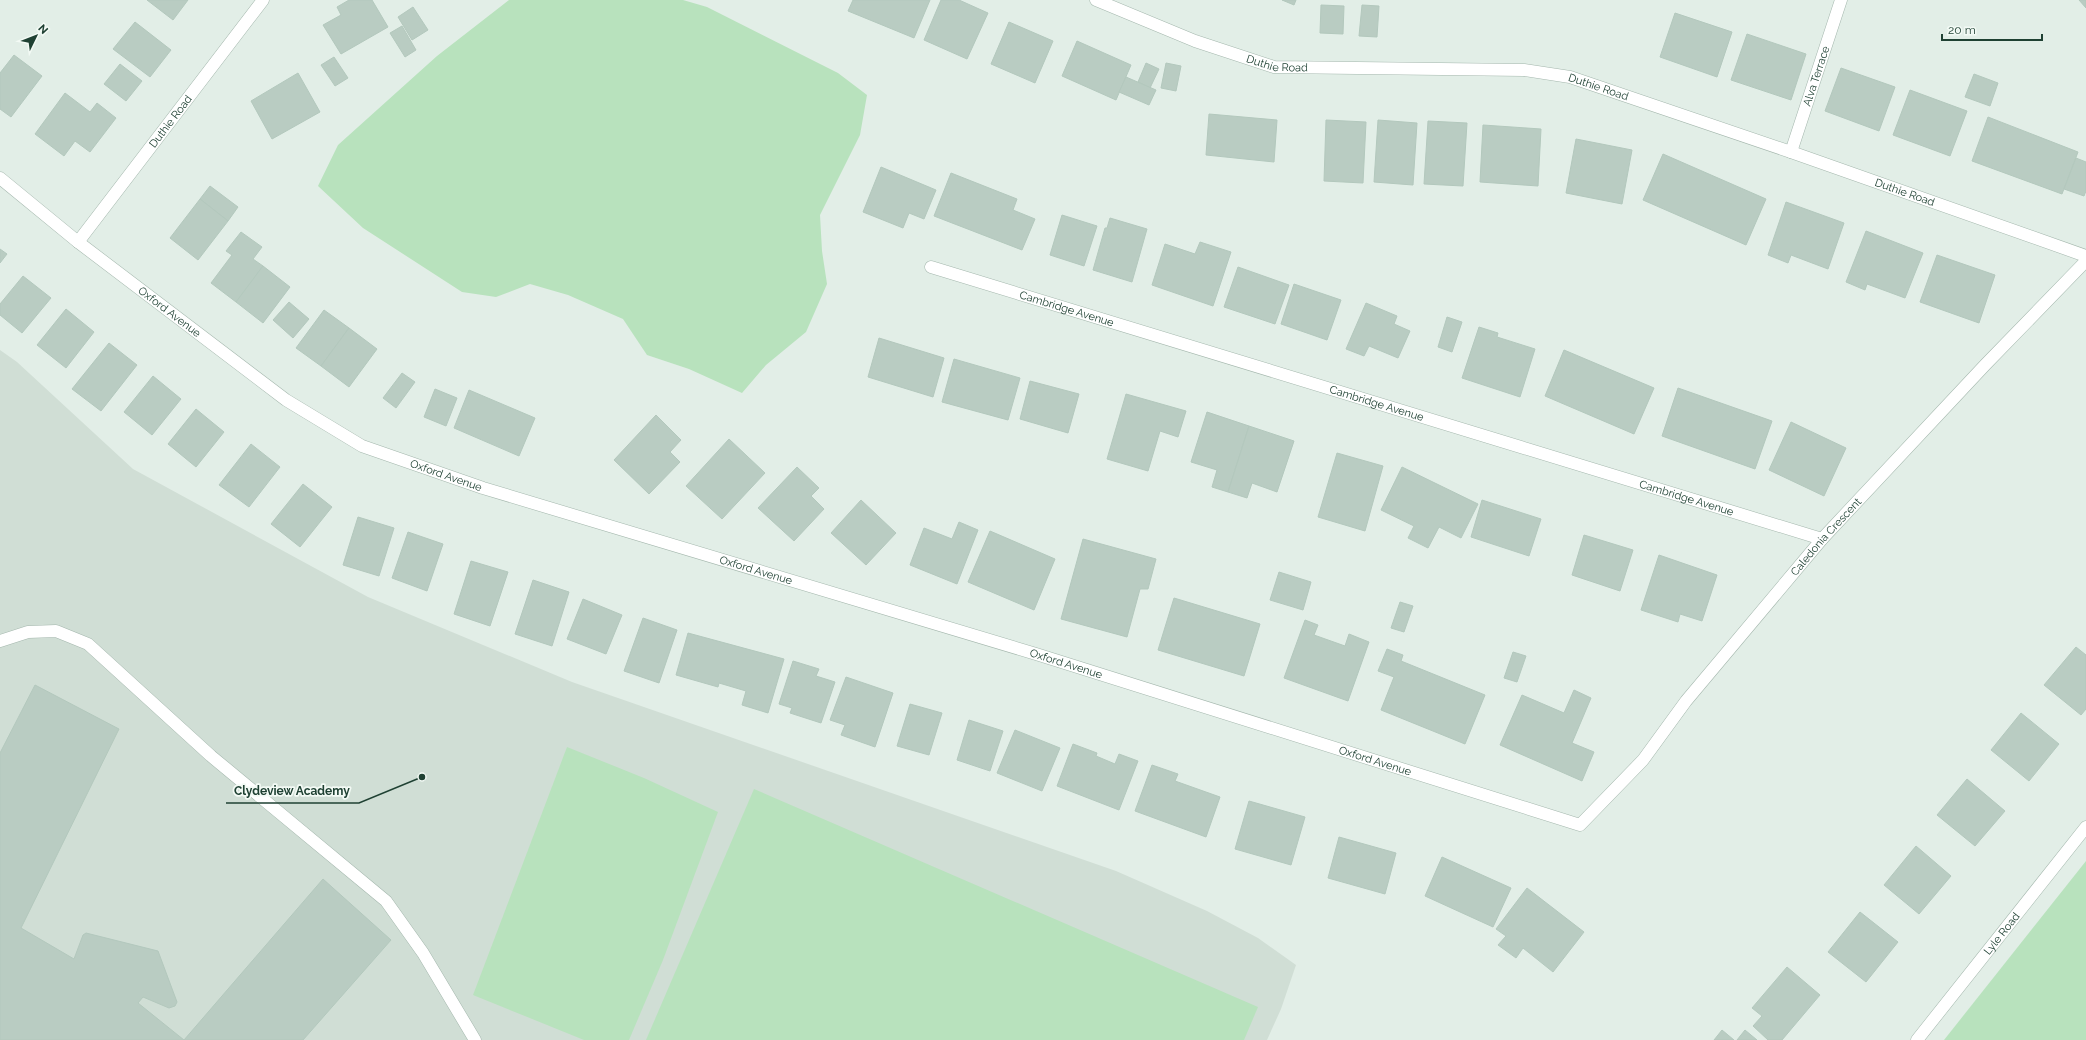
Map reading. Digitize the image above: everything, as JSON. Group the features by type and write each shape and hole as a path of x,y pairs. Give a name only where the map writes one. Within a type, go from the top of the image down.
{"street":[{"name":"Duthie Road","path":"78,242 263,0"},
{"name":"Duthie Road","path":"1096,0 1195,41 1274,67 1524,70 1547,72 1570,77 1791,152 2086,256"},
{"name":"Alva Terrace","path":"1791,152 1841,0"},
{"name":"Oxford Avenue","path":"0,178 78,242 286,400 362,446 484,488 1036,654 1580,825"},
{"name":"Caledonia Crescent","path":"1580,825 1643,760 1686,701 1822,539 1985,365 2086,261"},
{"name":"Cambridge Avenue","path":"932,267 1822,539"},
{"path":"0,641 28,632 56,631 88,644 211,756 386,902 423,953 475,1040"},
{"name":"Lyle Road","path":"1917,1040 2086,827"}],"shaded area":[{"path":"0,350 17,362 133,469 368,597 572,682 1116,871 1207,911 1258,938 1296,965 1281,1009 1267,1040 0,1040"}],"green space":[{"path":"509,0 683,0 707,7 838,73 867,95 860,135 820,215 822,251 827,284 806,332 766,365 742,393 689,369 647,355 623,319 568,295 530,284 496,297 462,292 363,228 318,186 338,145 437,56"},
{"path":"567,747 644,778 718,812 663,960 629,1040 584,1040 473,995"},
{"path":"754,789 1258,1007 1244,1040 646,1040"},
{"path":"2086,861 2086,1040 1944,1040"}],"building":[{"path":"147,0 188,0 173,20"},
{"path":"349,0 372,0 388,27 341,54 323,25 341,15 337,7"},
{"path":"853,0 930,0 914,38 848,11"},
{"path":"941,0 959,0 988,13 967,59 924,40"},
{"path":"1282,0 1296,0 1294,5"},
{"path":"2079,0 2086,0 2086,8"},
{"path":"1321,5 1344,6 1343,34 1320,33"},
{"path":"1362,5 1379,6 1377,37 1359,36"},
{"path":"413,7 428,30 412,40 398,17"},
{"path":"1675,13 1732,32 1717,77 1660,57"},
{"path":"135,22 171,50 150,77 113,49"},
{"path":"1009,22 1053,41 1035,83 991,64"},
{"path":"402,26 416,50 405,57 390,33"},
{"path":"1747,34 1806,54 1791,100 1731,80"},
{"path":"1077,41 1131,65 1116,100 1062,76"},
{"path":"14,55 42,76 11,117 0,109 0,73"},
{"path":"334,57 348,78 335,86 321,65"},
{"path":"1146,63 1159,69 1150,88 1138,82"},
{"path":"1166,63 1181,66 1176,91 1161,88"},
{"path":"120,64 142,81 126,101 104,84"},
{"path":"1841,68 1895,87 1879,131 1825,111"},
{"path":"298,73 320,112 272,139 251,101"},
{"path":"1974,74 1998,83 1990,106 1965,97"},
{"path":"1126,77 1156,90 1149,105 1119,92"},
{"path":"1910,90 1967,111 1950,156 1893,135"},
{"path":"65,93 90,112 97,103 116,118 90,152 75,141 64,156 35,134"},
{"path":"1209,114 1277,120 1274,162 1206,155"},
{"path":"1988,117 2078,152 2062,194 1972,161"},
{"path":"1326,120 1366,122 1363,183 1324,181"},
{"path":"1378,120 1417,123 1413,185 1374,182"},
{"path":"1428,121 1467,123 1463,186 1424,184"},
{"path":"1483,125 1541,129 1538,186 1480,182"},
{"path":"1576,139 1632,150 1622,204 1566,193"},
{"path":"1663,154 1766,199 1746,245 1643,200"},
{"path":"2076,158 2086,162 2086,191 2084,196 2064,189"},
{"path":"881,167 936,190 924,219 909,213 903,228 863,212"},
{"path":"951,173 1017,199 1013,210 1035,219 1022,250 934,216"},
{"path":"210,186 238,207 228,221 200,199"},
{"path":"200,199 228,221 198,260 170,238"},
{"path":"1786,202 1844,223 1828,269 1791,255 1788,263 1768,255"},
{"path":"1062,215 1097,226 1084,266 1050,255"},
{"path":"1110,218 1147,229 1132,282 1093,270 1105,228 1107,228"},
{"path":"1866,231 1923,253 1905,298 1867,284 1865,290 1846,282"},
{"path":"241,232 262,247 253,259 263,266 236,302 211,283 232,255 226,251"},
{"path":"1200,242 1231,252 1213,306 1152,285 1165,244 1195,254"},
{"path":"0,249 7,254 0,263"},
{"path":"1937,255 1995,275 1979,323 1920,302"},
{"path":"263,266 290,287 263,323 236,302"},
{"path":"1238,267 1289,285 1275,324 1224,307"},
{"path":"23,276 51,298 22,333 0,315 0,304"},
{"path":"1294,284 1341,300 1327,340 1281,324"},
{"path":"289,302 309,319 293,338 273,320"},
{"path":"1366,303 1397,316 1394,324 1410,331 1398,358 1369,346 1364,356 1346,349"},
{"path":"66,309 94,332 66,368 37,345"},
{"path":"324,310 349,328 321,366 296,348"},
{"path":"1447,317 1462,322 1452,352 1438,347"},
{"path":"1479,327 1498,333 1497,337 1535,349 1520,397 1462,378"},
{"path":"349,328 377,349 349,387 321,366"},
{"path":"879,338 944,358 933,397 868,377"},
{"path":"109,343 137,365 101,411 72,389"},
{"path":"1564,350 1654,388 1634,434 1545,396"},
{"path":"954,359 1020,378 1008,420 942,402"},
{"path":"402,373 415,382 396,408 383,398"},
{"path":"153,376 181,399 152,435 124,412"},
{"path":"1030,381 1079,394 1068,433 1020,419"},
{"path":"1678,388 1772,421 1755,469 1662,436"},
{"path":"435,389 457,398 446,426 424,417"},
{"path":"469,390 535,418 519,456 454,428"},
{"path":"1126,394 1186,411 1178,437 1160,431 1148,471 1107,459"},
{"path":"196,409 224,432 196,467 168,444"},
{"path":"1207,412 1249,426 1228,492 1212,487 1217,470 1191,462"},
{"path":"656,415 681,440 670,452 680,462 649,494 614,460"},
{"path":"1791,422 1846,448 1824,496 1769,470"},
{"path":"1249,426 1294,441 1277,492 1252,483 1247,498 1228,492"},
{"path":"729,439 765,473 722,519 686,486"},
{"path":"251,444 280,467 249,507 219,485"},
{"path":"1337,453 1383,466 1365,531 1318,517"},
{"path":"797,467 819,488 811,496 824,509 794,541 758,508"},
{"path":"1402,467 1478,504 1461,538 1439,527 1428,548 1408,538 1414,526 1381,510"},
{"path":"303,484 332,507 300,547 271,524"},
{"path":"861,500 896,533 866,565 831,533"},
{"path":"1482,500 1541,519 1529,556 1471,537"},
{"path":"358,517 394,528 379,576 343,565"},
{"path":"959,522 978,530 957,584 910,565 924,528 952,539"},
{"path":"990,531 1055,559 1034,610 968,582"},
{"path":"408,532 443,544 427,591 392,578"},
{"path":"1584,535 1633,550 1620,591 1572,575"},
{"path":"1083,539 1156,559 1148,589 1140,589 1127,637 1061,619"},
{"path":"1659,555 1717,575 1702,621 1680,614 1678,622 1641,610"},
{"path":"471,561 508,572 490,626 454,614"},
{"path":"1279,572 1311,582 1303,610 1270,600"},
{"path":"533,580 569,592 552,646 515,634"},
{"path":"1174,598 1260,624 1244,676 1158,650"},
{"path":"583,599 622,615 606,654 567,639"},
{"path":"1400,602 1413,606 1404,632 1391,628"},
{"path":"643,618 677,630 659,683 624,671"},
{"path":"1305,620 1318,625 1314,635 1345,646 1349,634 1369,642 1348,701 1284,678"},
{"path":"688,633 784,659 768,713 742,705 746,691 719,683 718,687 676,675"},
{"path":"2076,647 2086,655 2086,709 2081,715 2044,685"},
{"path":"1387,649 1403,655 1401,661 1485,695 1465,744 1381,710 1394,677 1378,671"},
{"path":"1513,652 1526,656 1517,682 1504,678"},
{"path":"793,661 819,669 816,676 835,682 821,723 790,713 792,708 779,704"},
{"path":"846,677 893,693 875,747 841,735 845,725 830,720"},
{"path":"35,685 119,729 21,928 74,959 83,935 86,933 158,951 177,1002 175,1006 169,1008 143,997 138,1003 184,1040 0,1040 0,753"},
{"path":"1574,690 1591,698 1572,743 1594,752 1582,781 1500,745 1522,695 1564,713"},
{"path":"910,704 942,713 929,755 897,746"},
{"path":"2021,713 2059,744 2029,781 1991,750"},
{"path":"969,720 1003,731 990,771 957,760"},
{"path":"1015,730 1060,748 1042,791 997,773"},
{"path":"1073,744 1097,753 1096,756 1115,764 1119,754 1138,761 1119,810 1057,786"},
{"path":"1152,765 1178,774 1175,781 1220,797 1206,837 1135,811"},
{"path":"1967,779 2005,811 1975,846 1937,815"},
{"path":"1249,801 1305,817 1291,865 1235,849"},
{"path":"1339,837 1396,853 1385,894 1328,878"},
{"path":"1916,846 1951,876 1919,914 1884,885"},
{"path":"1442,857 1511,888 1493,927 1425,896"},
{"path":"323,879 391,940 303,1040 184,1040"},
{"path":"1527,888 1584,932 1553,972 1523,948 1516,958 1498,945 1506,936 1496,929"},
{"path":"1860,912 1898,942 1866,982 1828,952"},
{"path":"1787,967 1820,995 1782,1040 1768,1040 1753,1026 1762,1016 1752,1008"},
{"path":"1722,1030 1734,1040 1714,1040"},
{"path":"1745,1030 1757,1040 1737,1040"}],"place":[{"name":"Clydeview Academy","path":"422,777"}]}
